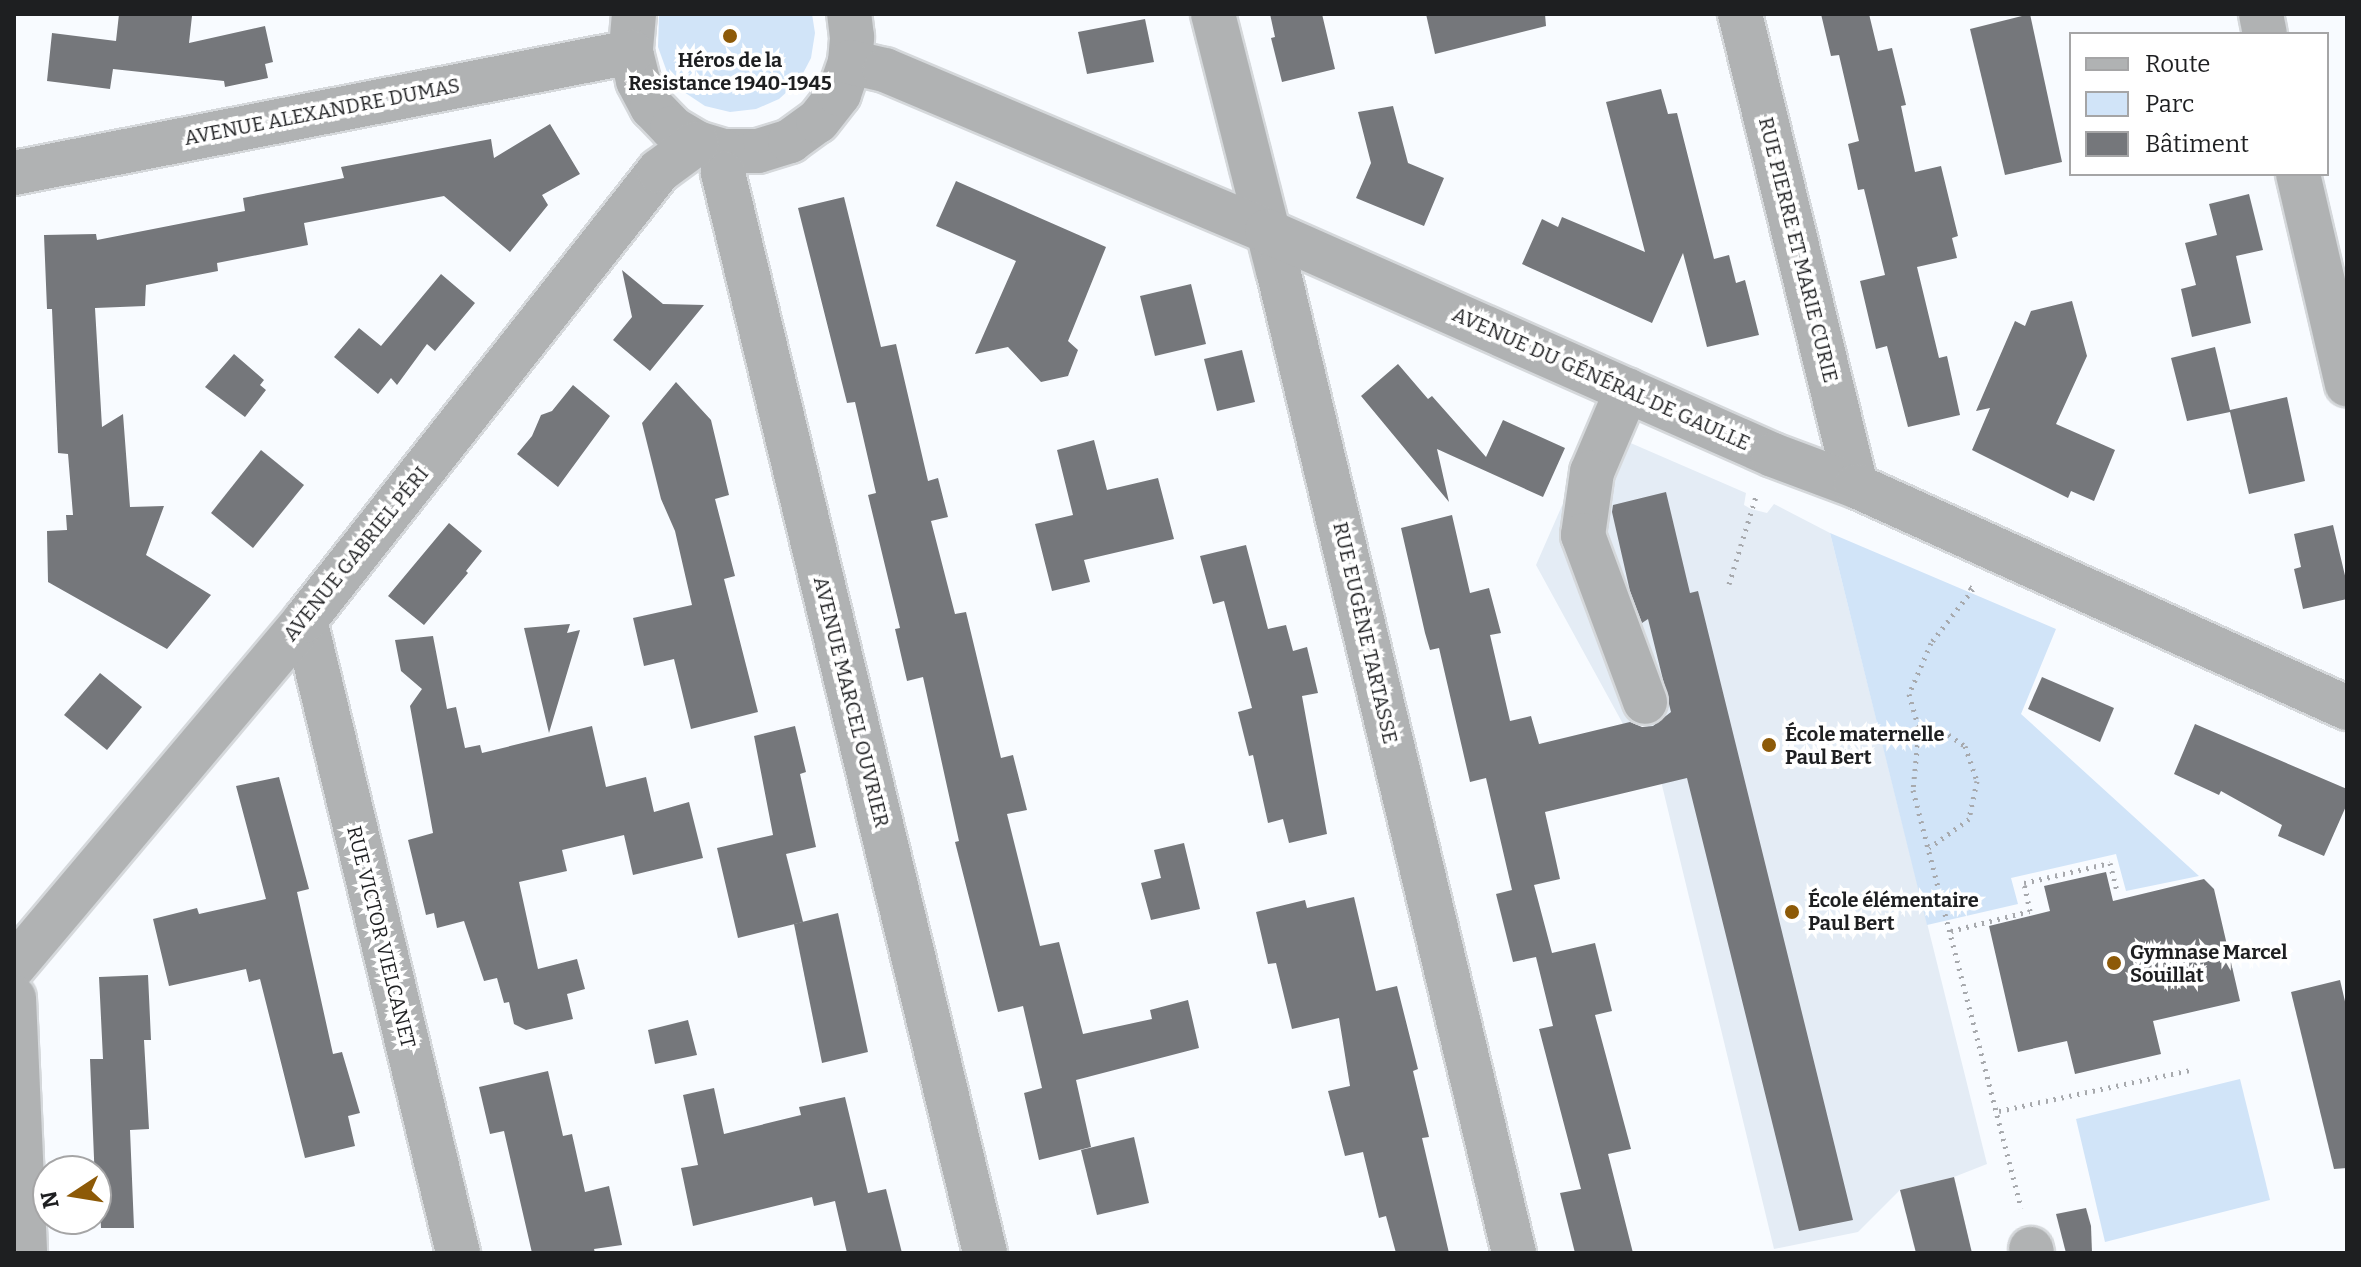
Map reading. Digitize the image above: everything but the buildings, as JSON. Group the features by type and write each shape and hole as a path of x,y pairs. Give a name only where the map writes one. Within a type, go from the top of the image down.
{"street":[{"path":"632,33 638,81 652,107 672,128 710,147 758,151 790,141 818,121 839,94 850,62 852,37 849,14"},
{"name":"RUE EUGÈNE TARTASSE","path":"1213,14 1514,1253"},
{"name":"RUE PIERRE ET MARIE CURIE","path":"1740,14 1856,486"},
{"name":"AVENUE ALEXANDRE DUMAS","path":"14,173 632,33"},
{"name":"AVENUE DU GÉNÉRAL DE GAULLE","path":"850,62 885,70 1267,231 1773,455 1856,486 2347,708"},
{"name":"AVENUE GABRIEL PÉRI","path":"14,966 305,620 659,171 710,147"},
{"name":"AVENUE MARCEL OUVRIER","path":"710,147 725,182 985,1253"},
{"path":"2298,176 2347,384"},
{"path":"1627,390 1592,472 1583,535 1645,702"},
{"name":"RUE VICTOR VIELCANET","path":"305,620 458,1253"},
{"path":"14,998 25,1253"}],"path":[{"path":"1729,584 1751,509 1773,455"},
{"path":"1961,582 1973,589 1931,643 1909,694 1919,729 1913,790 1999,1111 2031,1251"},
{"path":"1919,729 1942,730 1965,746 1977,781 1969,819 1929,848"},
{"path":"1951,931 2030,911 2024,883 2110,863 2117,891"},
{"path":"1999,1111 2190,1070"}],"shaded area":[{"path":"1596,428 1746,493 1744,505 1751,509 1767,513 1774,504 1830,533 1987,1164 1954,1177 1900,1190 1858,1232 1774,1249 1646,719 1623,724 1536,565"}],"green space":[{"path":"659,14 812,14 815,33 811,58 799,81 779,99 756,109 730,112 705,106 684,92 667,72 658,47"},
{"path":"1830,533 2056,629 2021,714 2199,876 2126,891 2116,854 2011,878 2018,904 1927,925"},
{"path":"2240,1079 2270,1200 2105,1242 2076,1119"}],"place":[{"name":"Héros de la Resistance 1940-1945","path":"730,36"},
{"name":"École maternelle Paul Bert","path":"1769,745"},
{"name":"École élémentaire Paul Bert","path":"1792,912"},
{"name":"Gymnase Marcel Souillat","path":"2114,963"}]}
